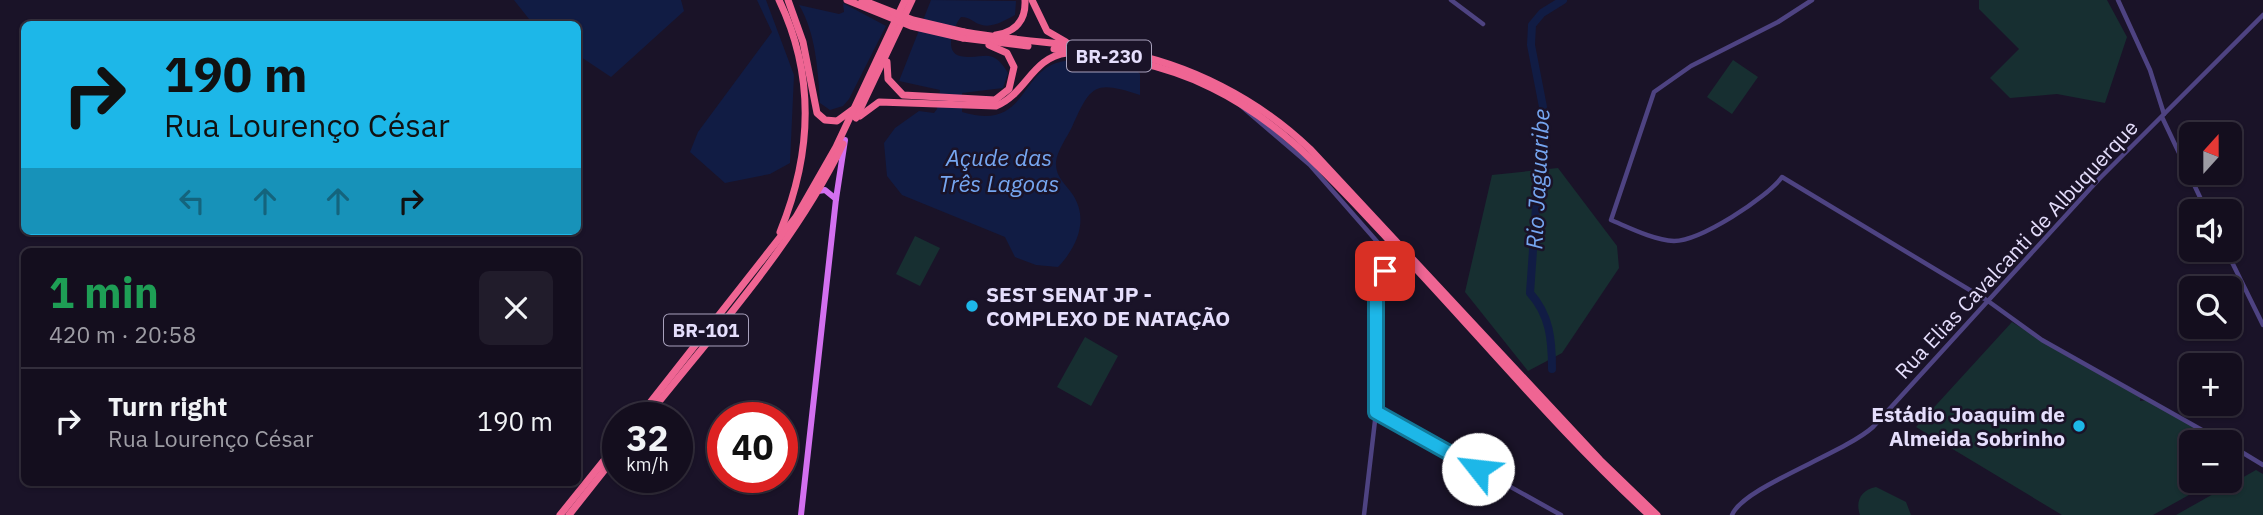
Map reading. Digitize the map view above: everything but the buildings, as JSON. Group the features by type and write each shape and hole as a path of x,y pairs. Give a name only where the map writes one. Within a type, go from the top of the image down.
{"highway":[{"path":"776,243 793,201 807,125 800,57 779,0"},
{"path":"788,0 803,42 817,113 825,120 837,121 849,114 860,98"},
{"name":"BR-230","path":"847,0 911,26 963,35 973,40 1083,50 1158,67 1212,88 1271,123 1304,150 1561,428 1649,515"},
{"path":"862,0 963,35 990,37 1010,32 1019,24 1025,12 1025,0"},
{"name":"BR-101","path":"651,402 776,243 809,195 860,98 905,0"},
{"name":"BR-101","path":"659,402 780,247 818,191 888,55 912,0"},
{"path":"1032,0 1043,27 1052,37 1083,50"},
{"name":"BR-230","path":"990,37 1147,58 1207,79 1242,97 1290,131 1458,304 1592,452 1657,515"},
{"path":"963,103 995,100 1006,93 1014,80 1014,67 1007,53 973,40"},
{"path":"854,122 879,103 937,102 989,107 1004,103 1044,60 1058,54 1083,50"},
{"path":"888,55 888,79 897,92 937,102"},
{"path":"1385,271 1400,262 1414,267"},
{"path":"560,515 602,463"},
{"path":"569,515 602,473"}],"main road":[{"path":"801,515 845,140"},
{"path":"818,191 825,190 836,199"}],"street":[{"path":"1451,0 1483,24"},
{"path":"1812,0 1779,22 1691,66 1654,92 1611,220 1666,240 1688,238 1770,192 1782,177 1988,301 2042,340 2202,430"},
{"path":"2118,0 2152,76 2163,116 2201,199"},
{"name":"Rua Elias Cavalcanti de Albuquerque","path":"1732,515 1740,503 1863,435 2099,179 2263,15"},
{"path":"1237,102 1247,114 1310,165 1387,253 1385,271 1376,299 1376,412 1364,515"},
{"path":"2232,262 2263,325"},
{"path":"1376,412 1561,515"},
{"path":"2242,453 2263,465"}],"green space":[{"path":"1979,0 2107,0 2127,37 2105,103 2057,94 2010,98 1990,78 2019,49 1979,9"},
{"path":"1733,60 1758,77 1732,114 1707,97"},
{"path":"1558,168 1617,246 1619,268 1562,353 1528,371 1465,292 1492,175"},
{"path":"915,236 940,248 920,286 896,274"},
{"path":"2012,322 2070,358 2141,395 2140,401 2148,400 2200,430 2179,430 2179,493 2192,493 2153,515 2062,515 1916,427"},
{"path":"1085,337 1118,356 1091,406 1057,387"},
{"path":"2256,470 2263,474 2263,515 2176,515 2215,493 2242,493 2242,478"},
{"path":"1876,487 1906,502 1911,515 1860,515 1860,497"}],"water":[{"path":"514,0 681,0 684,11 611,77 581,57 581,21 531,21"},
{"path":"757,0 766,0 794,75 790,163 770,174 725,183 690,152 698,132 772,32"},
{"name":"Açude das Três Lagoas","path":"931,0 1016,1 1015,15 999,23 982,25 961,17 955,26 951,44 955,54 992,57 1002,64 1008,73 1003,88 962,93 962,112 983,116 1009,109 1044,70 1063,61 1083,60 1122,66 1134,69 1140,74 1140,95 1103,87 1090,94 1058,153 1057,172 1078,204 1080,223 1079,233 1071,251 1058,267 1036,265 1015,257 1005,237 902,195 887,176 884,143 895,128 919,111 934,113 937,109 940,90 899,81"},
{"path":"843,3 886,26 849,99 843,106 830,110 820,103 813,40 799,5 839,14 844,12"}],"waterway":[{"name":"Rio Jaguaribe","path":"1552,369 1546,319 1530,293 1543,107 1531,45 1532,25 1542,13 1563,0"}],"place":[{"name":"SEST SENAT JP - COMPLEXO DE NATAÇÃO","path":"972,306"},
{"name":"Estádio Joaquim de Almeida Sobrinho","path":"2079,426"}],"route":[{"path":"1385,271 1376,291 1376,412 1478,469"}]}
